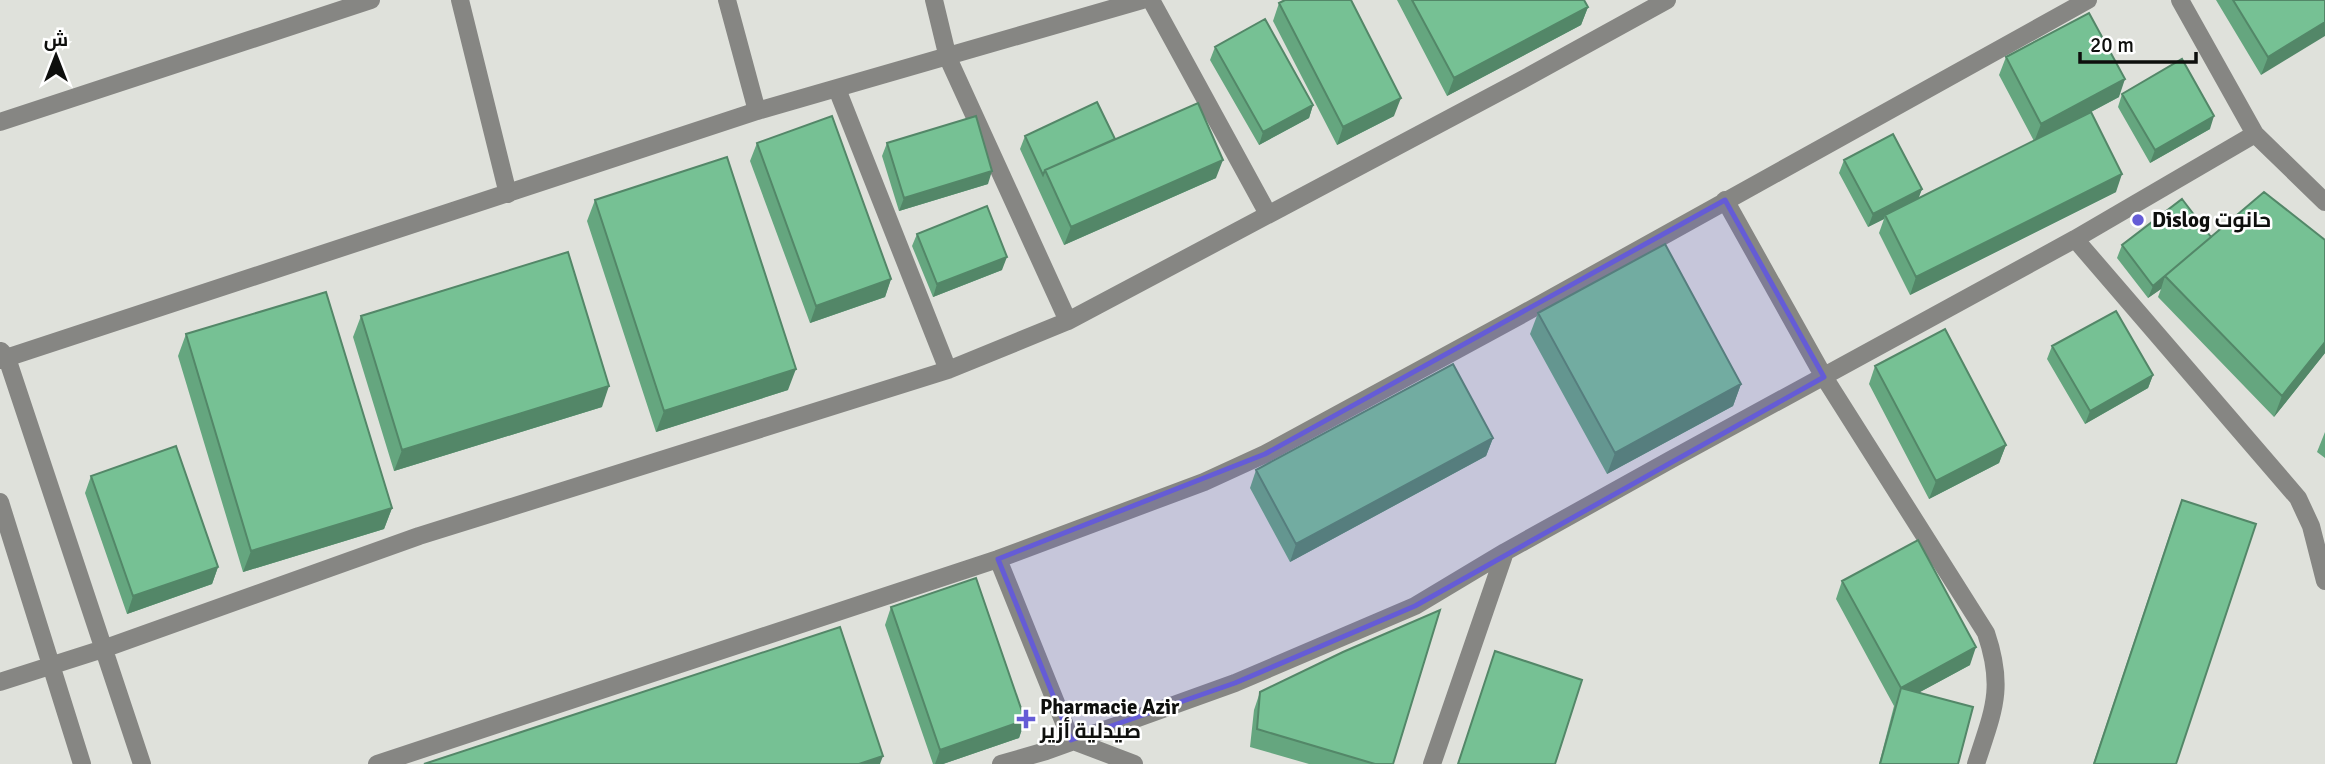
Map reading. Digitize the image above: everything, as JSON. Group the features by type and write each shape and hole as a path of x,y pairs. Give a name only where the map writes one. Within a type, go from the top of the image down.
{"street":[{"path":"0,122 370,0"},
{"path":"460,0 508,194"},
{"path":"727,0 757,111"},
{"path":"934,0 948,58 1068,321"},
{"path":"142,764 2,356 757,111 1142,0"},
{"path":"1151,0 1268,214"},
{"path":"0,682 103,649 419,536 948,370 1068,321 1667,0"},
{"path":"377,764 998,559 1204,482 1265,454 2088,0"},
{"path":"2180,0 2255,134 2325,202"},
{"path":"837,89 948,370"},
{"path":"1001,764 1044,757 1071,740 1235,683 1415,606 1505,552 2075,239 2255,134"},
{"path":"1725,200 1824,377 1986,633 1995,658 1997,682 1994,704 1976,764"},
{"path":"2075,239 2298,498 2311,526 2325,581"},
{"path":"0,502 82,764"},
{"path":"1432,764 1505,552"},
{"path":"998,559 1071,740 1134,764"}],"highlighted area":[{"path":"1725,200 1824,377 1415,606 1235,683 1071,740 998,559 1265,454"}],"building":[{"path":"1285,0 1351,0 1401,98 1343,127 1279,3"},
{"path":"1412,0 1584,0 1588,7 1454,78"},
{"path":"2233,0 2325,0 2325,22 2268,57"},
{"path":"2089,13 2125,79 2041,124 2006,57"},
{"path":"1265,19 1313,105 1263,132 1215,47"},
{"path":"2182,59 2214,116 2155,150 2122,94"},
{"path":"1097,102 1115,139 1045,170 1043,175 1025,136"},
{"path":"1198,103 1223,160 1071,227 1045,170"},
{"path":"2091,112 2122,174 1916,277 1885,215"},
{"path":"832,116 891,279 816,306 757,143"},
{"path":"976,116 992,171 904,198 887,143"},
{"path":"1893,134 1922,189 1873,214 1844,160"},
{"path":"727,157 796,369 664,411 595,200"},
{"path":"2264,192 2325,240 2325,342 2282,396 2165,276"},
{"path":"2182,199 2211,237 2153,286 2122,245"},
{"path":"987,206 1007,257 937,284 917,234"},
{"path":"1665,244 1741,384 1615,453 1538,313"},
{"path":"568,252 609,386 402,450 361,316"},
{"path":"326,292 392,508 251,551 186,334"},
{"path":"2116,311 2153,375 2090,411 2052,346"},
{"path":"1945,329 2006,445 1936,481 1875,366"},
{"path":"1453,364 1493,438 1296,544 1256,470"},
{"path":"176,446 218,567 133,596 91,476"},
{"path":"2182,500 2256,524 2176,764 2094,764"},
{"path":"1918,540 1976,647 1901,688 1842,581"},
{"path":"976,578 1025,720 940,750 891,607"},
{"path":"1440,610 1393,764 1375,764 1257,729 1260,692"},
{"path":"840,627 883,756 859,764 424,764"},
{"path":"1495,651 1582,680 1555,764 1458,764"},
{"path":"1901,688 1973,707 1958,764 1880,764"}],"place":[{"name":"Dislog حانوت","path":"2138,220"},
{"name":"Pharmacie Azir صيدلية أزير","path":"1026,719"}]}
